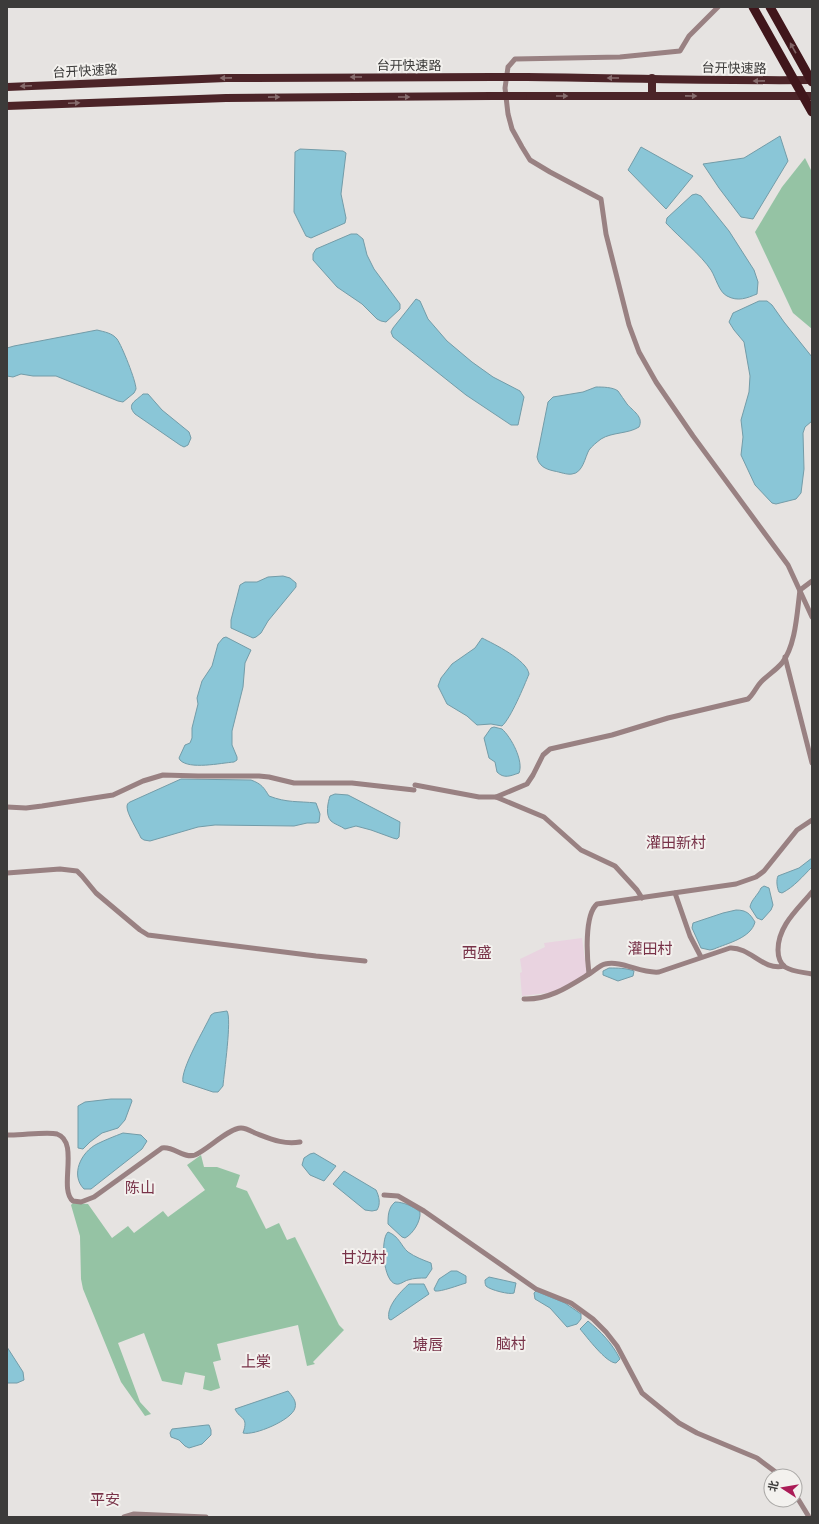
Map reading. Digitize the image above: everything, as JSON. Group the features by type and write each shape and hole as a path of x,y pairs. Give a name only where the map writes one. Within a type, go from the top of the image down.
{"highway":[{"path":"753,7 812,112"},
{"path":"770,7 812,81"},
{"name":"台开快速路","path":"7,87 226,78 493,77 812,81"},
{"path":"652,78 652,95"},
{"path":"7,106 226,98 652,95 812,96"}],"street":[{"path":"718,7 689,36 680,51 620,57 515,59 508,67 506,88 508,114 512,129 530,160 601,199 606,234 629,325 639,352 656,382 693,436 788,565 812,617"},
{"path":"496,797 527,784 543,755 550,749 612,735 668,718 748,699 762,681 782,663 792,639 800,590 812,581"},
{"path":"785,657 812,763"},
{"path":"7,807 26,808 113,794 163,774 198,776 258,776 269,777 294,784 352,782 414,787 496,797 544,817 581,850 615,866 637,890 642,898"},
{"path":"589,974 586,954 587,932 595,905 736,884 760,874 768,867 797,830 812,820"},
{"path":"7,873 60,869 77,871 96,893 148,935 365,961"},
{"path":"784,966 778,954 781,933 784,925 812,892"},
{"path":"675,894 690,936 701,957"},
{"path":"524,999 547,997 604,964 619,964 649,972 659,972 730,948 738,948 768,966 784,966 792,970 812,974"},
{"path":"7,1135 51,1134 61,1136 65,1140 68,1151 69,1195 73,1201 81,1202 94,1197 162,1148 170,1148 187,1155 195,1155 229,1133 240,1128 284,1143 292,1144 300,1142"},
{"path":"384,1195 398,1196 418,1207 536,1288 571,1303 593,1319 606,1332 617,1346 642,1393 679,1423 696,1433 757,1458 770,1468"},
{"path":"803,1507 809,1517"},
{"path":"124,1517 134,1514 206,1517"}],"shaded area":[{"path":"582,938 587,974 555,992 522,996 520,973 522,972 520,959 545,947 544,943"}],"green space":[{"path":"805,158 812,172 812,329 793,313 755,232 782,187"},
{"path":"201,1155 204,1167 217,1167 240,1175 236,1187 247,1191 266,1229 279,1223 287,1240 295,1237 339,1325 344,1330 313,1362 315,1364 307,1366 298,1325 217,1344 221,1360 213,1362 220,1388 211,1391 203,1389 205,1376 185,1372 182,1385 162,1381 144,1333 118,1343 140,1402 151,1414 145,1416 121,1382 83,1289 81,1279 80,1236 71,1205 73,1203 88,1204 112,1238 128,1226 134,1233 163,1211 168,1217 205,1190 187,1165"}],"water":[{"path":"780,136 788,161 753,219 741,217 703,164 744,158"},
{"path":"641,147 693,176 666,209 628,170"},
{"path":"300,149 343,151 346,153 341,194 346,218 345,223 311,238 306,236 294,212 295,152"},
{"path":"696,194 701,196 729,231 754,270 758,282 757,294 746,298 735,299 724,294 707,264 666,223 667,218 692,195"},
{"path":"351,234 357,234 363,239 367,255 374,269 400,304 400,309 386,322 377,319 362,304 337,287 313,260 313,254 316,249"},
{"path":"416,299 420,301 428,319 447,341 493,377 520,391 524,397 518,425 511,425 466,395 393,337 391,332 393,328"},
{"path":"759,301 767,301 772,305 812,357 812,421 805,427 803,433 804,469 801,493 796,499 776,504 772,503 755,485 741,455 743,437 741,420 749,392 750,376 744,342 729,322 733,313"},
{"path":"97,330 111,334 117,339 131,372 136,389 134,393 123,402 56,376 33,376 21,374 13,377 7,376 7,348"},
{"path":"596,387 610,388 618,391 639,417 639,427 601,439 589,450 581,468 576,473 566,474 543,467 539,463 537,457 548,402 553,397 583,392"},
{"path":"143,394 148,394 162,410 189,432 191,438 188,445 184,447 180,445 132,411 131,408 133,403"},
{"path":"283,576 290,578 296,583 296,587 268,621 261,633 253,638 231,628 231,620 240,585 245,582 257,582 268,577"},
{"path":"226,637 251,650 245,663 243,687 232,731 232,745 237,760 234,762 206,765 190,765 184,763 179,758 185,745 190,743 192,738 192,728 198,704 197,698 202,681 212,666 218,644 223,638"},
{"path":"482,638 502,648 516,658 527,669 529,674 521,694 506,722 502,726 491,724 477,725 467,716 447,704 438,686 441,678 452,664 475,648"},
{"path":"494,727 502,729 513,743 520,762 519,773 502,776 497,772 495,762 489,758 484,738 491,728"},
{"path":"181,779 251,780 262,786 269,796 287,801 316,803 320,814 319,822 294,826 215,825 198,827 150,841 144,840 141,838 127,810 128,804"},
{"path":"335,794 348,795 400,822 399,837 397,839 393,838 356,826 345,829 332,822 328,815 328,802 330,796"},
{"path":"812,858 812,867 794,885 782,893 779,892 777,884 778,876 799,868"},
{"path":"764,886 769,888 773,905 771,910 762,920 757,918 750,907 761,888"},
{"path":"736,910 748,913 755,922 753,928 744,936 714,949 710,950 701,948 692,928 693,923"},
{"path":"609,968 634,971 633,976 618,981 603,975 603,971"},
{"path":"227,1011 229,1024 223,1086 218,1092 213,1092 183,1082 185,1068 211,1015 214,1013"},
{"path":"111,1099 131,1099 132,1101 125,1120 118,1128 102,1133 83,1149 78,1148 78,1106 85,1102"},
{"path":"123,1133 141,1135 147,1141 142,1149 91,1189 84,1189 78,1177 78,1171 79,1164 86,1152 97,1144"},
{"path":"314,1153 336,1166 324,1181 310,1175 302,1165 304,1158"},
{"path":"344,1171 376,1190 379,1200 377,1210 365,1210 333,1184"},
{"path":"395,1202 408,1205 420,1212 416,1227 411,1234 405,1238 388,1224 388,1215"},
{"path":"388,1232 397,1239 408,1252 431,1263 432,1269 426,1278 406,1280 398,1284 392,1281 388,1276 384,1260 384,1243"},
{"path":"451,1271 457,1271 466,1276 466,1283 435,1291 434,1289 439,1279"},
{"path":"489,1277 516,1283 514,1293 504,1293 488,1288 485,1280"},
{"path":"409,1284 424,1284 429,1294 391,1320 389,1319 392,1305 398,1295"},
{"path":"536,1291 565,1303 581,1314 581,1319 577,1324 567,1327 550,1308 535,1299 534,1293"},
{"path":"588,1321 610,1343 620,1359 616,1363 607,1359 580,1329"},
{"path":"7,1347 23,1372 24,1380 17,1383 7,1383"},
{"path":"288,1391 295,1403 295,1408 292,1413 280,1422 263,1430 243,1433 245,1428 244,1421 235,1409"},
{"path":"209,1425 211,1435 202,1444 189,1448 179,1440 171,1437 170,1433 172,1429"}],"district":[{"name":"灌田新村","path":"676,843"},
{"name":"灌田村","path":"650,949"},
{"name":"西盛","path":"477,953"},
{"name":"陈山","path":"140,1188"},
{"name":"甘边村","path":"364,1258"},
{"name":"脑村","path":"511,1344"},
{"name":"塘唇","path":"428,1345"},
{"name":"上棠","path":"256,1362"},
{"name":"平安","path":"105,1500"}]}
